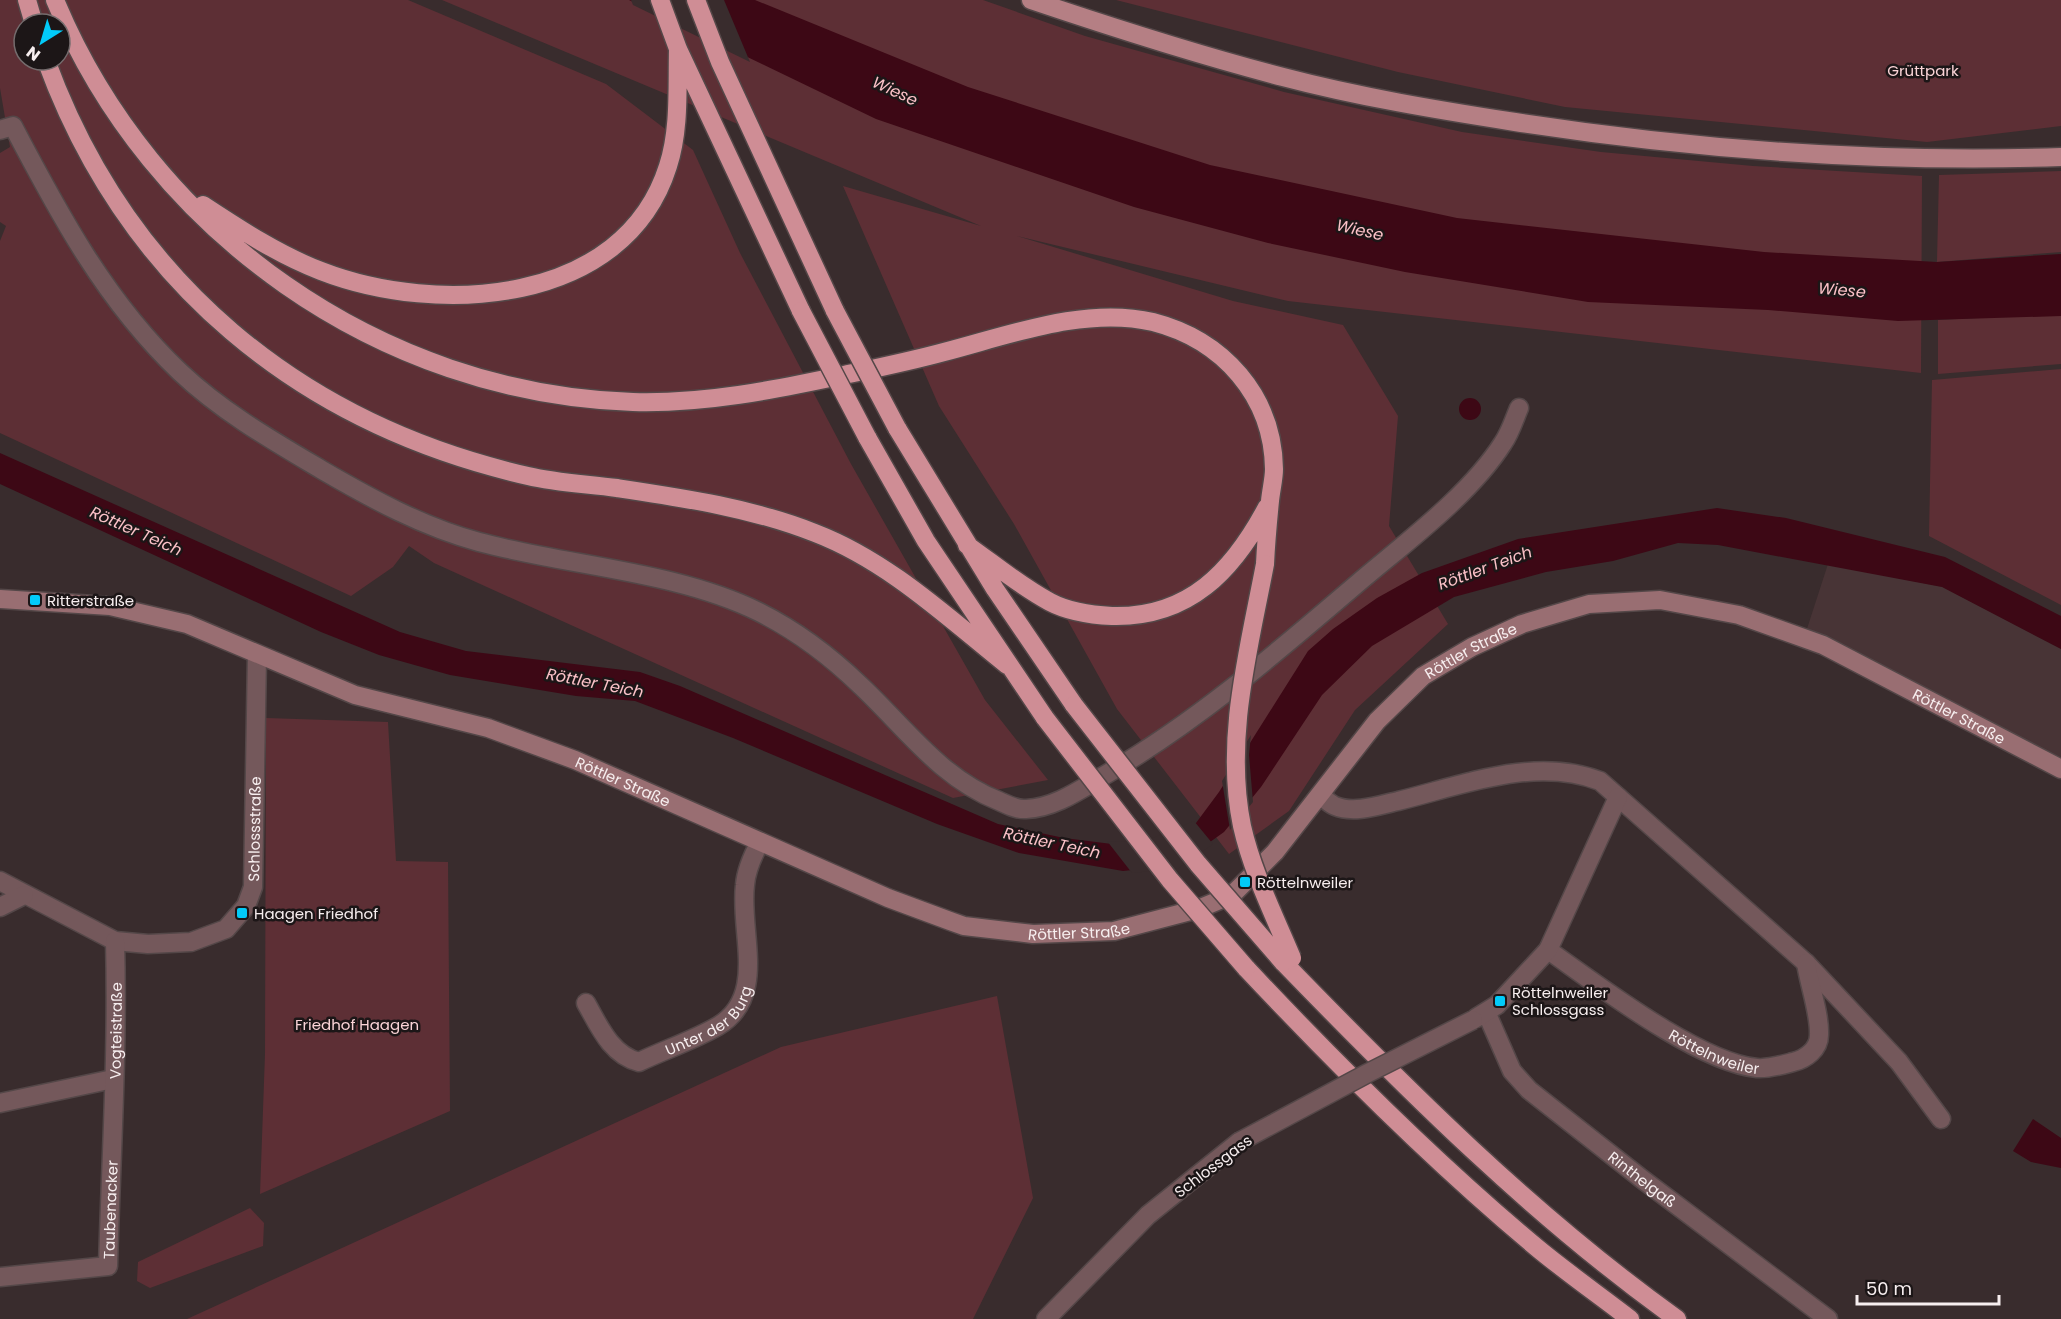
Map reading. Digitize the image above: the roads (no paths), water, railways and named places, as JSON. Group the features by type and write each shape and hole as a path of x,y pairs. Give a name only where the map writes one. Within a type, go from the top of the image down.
{"highway":[{"path":"55,0 68,31 111,110 171,185 208,222 283,285 336,319 389,346 451,370 511,386 572,396 632,402 693,401 754,393 865,370 1068,322 1116,317 1153,322 1190,335 1225,357 1251,391 1268,423 1274,471 1265,564 1236,735 1237,781 1242,825 1287,960"},
{"path":"660,0 678,49 750,206 801,311 867,437 926,541 1007,665 1045,718 1170,880 1246,969 1405,1130 1536,1248 1630,1319"},
{"path":"696,0 720,62 786,208 835,311 897,428 967,545 1074,705 1191,855 1287,960 1300,980 1443,1123 1553,1221 1677,1319"},
{"path":"171,185 258,241 322,272 361,284 402,290 451,295 509,292 576,271 607,252 632,229 656,196 668,166 675,137 678,49"},
{"path":"51,72 82,144 132,226 167,268 233,333 316,394 418,444 530,477 620,489 759,513 818,534 895,577 1007,665"},
{"path":"967,545 1051,603 1097,615 1130,616 1181,603 1206,587 1227,568 1251,537 1270,500"}],"main road":[{"path":"1031,0 1123,30 1284,77 1445,111 1601,136 1752,151 1878,159 2061,157"}],"street":[{"path":"0,130 13,126 62,219 97,275 138,327 181,373 229,412 376,502 426,524 479,542 707,592 757,611 815,644 862,686 931,759 975,792 1021,810 1062,800 1133,759 1222,698 1445,508 1504,442 1519,408"},
{"name":"Röttler Straße","path":"0,599 110,606 186,624 257,656 355,695 488,728 553,752 888,898 964,926 1033,934 1114,931 1198,909 1232,895 1275,852 1377,721 1423,676 1472,647 1522,624 1588,604 1660,600 1739,615 1823,645 2061,769"},
{"name":"Schlossstraße","path":"0,881 115,941 172,944 213,935 236,921 254,887 257,656"},
{"path":"1320,795 1336,806 1365,808 1485,779 1556,770 1579,773 1600,781 1806,963 1899,1062 1941,1119"},
{"path":"1480,1017 1548,950 1618,797"},
{"name":"Unter der Burg","path":"586,1003 609,1041 630,1059 639,1062 719,1025 738,1008 748,987 745,885 760,842"},
{"path":"0,907 24,895"},
{"name":"Vogteistraße","path":"0,1103 113,1079 117,1026 115,941"},
{"name":"Röttelnweiler","path":"1548,950 1632,1008 1689,1042 1731,1061 1758,1068 1801,1060 1813,1052 1819,1036 1806,963"},
{"name":"Schlossgass","path":"1046,1319 1148,1215 1239,1142 1368,1073 1480,1017"},
{"name":"Rinthelgaß","path":"1480,1017 1512,1071 1529,1090 1642,1179 1828,1319"},
{"name":"Taubenacker","path":"0,1277 108,1266 113,1079"}],"water":[{"name":"Wiese","path":"629,0 755,0 968,87 1210,165 1457,218 1764,252 1937,262 2061,254 2061,316 1898,321 1768,310 1588,302 1405,272 1268,243 1134,207 876,119"},
{"path":"1470,398 1478,401 1481,409 1478,417 1470,420 1462,417 1459,409 1462,401"},
{"name":"Röttler Teich","path":"0,453 400,632 466,651 640,672 680,686 998,824 1064,838 1120,845 1151,842 1196,823 1219,792 1308,651 1333,629 1377,598 1422,573 1518,539 1717,508 1786,518 1945,557 2061,616 2061,649 1942,587 1718,545 1678,543 1613,561 1546,572 1454,597 1372,646 1322,695 1261,787 1224,832 1178,865 1123,871 1019,853 937,824 733,738 635,701 576,696 450,675 379,655 321,632 0,484"},
{"path":"2033,1119 2061,1138 2061,1168 2031,1162 2013,1151"}],"place":[{"name":"Ritterstraße","path":"35,600"},
{"name":"Röttelnweiler","path":"1245,882"},
{"name":"Haagen Friedhof","path":"242,913"},
{"name":"Röttelnweiler Schlossgass","path":"1500,1001"}],"park label":[{"name":"Grüttpark","path":"1923,70"},
{"name":"Friedhof Haagen","path":"357,1024"}]}
